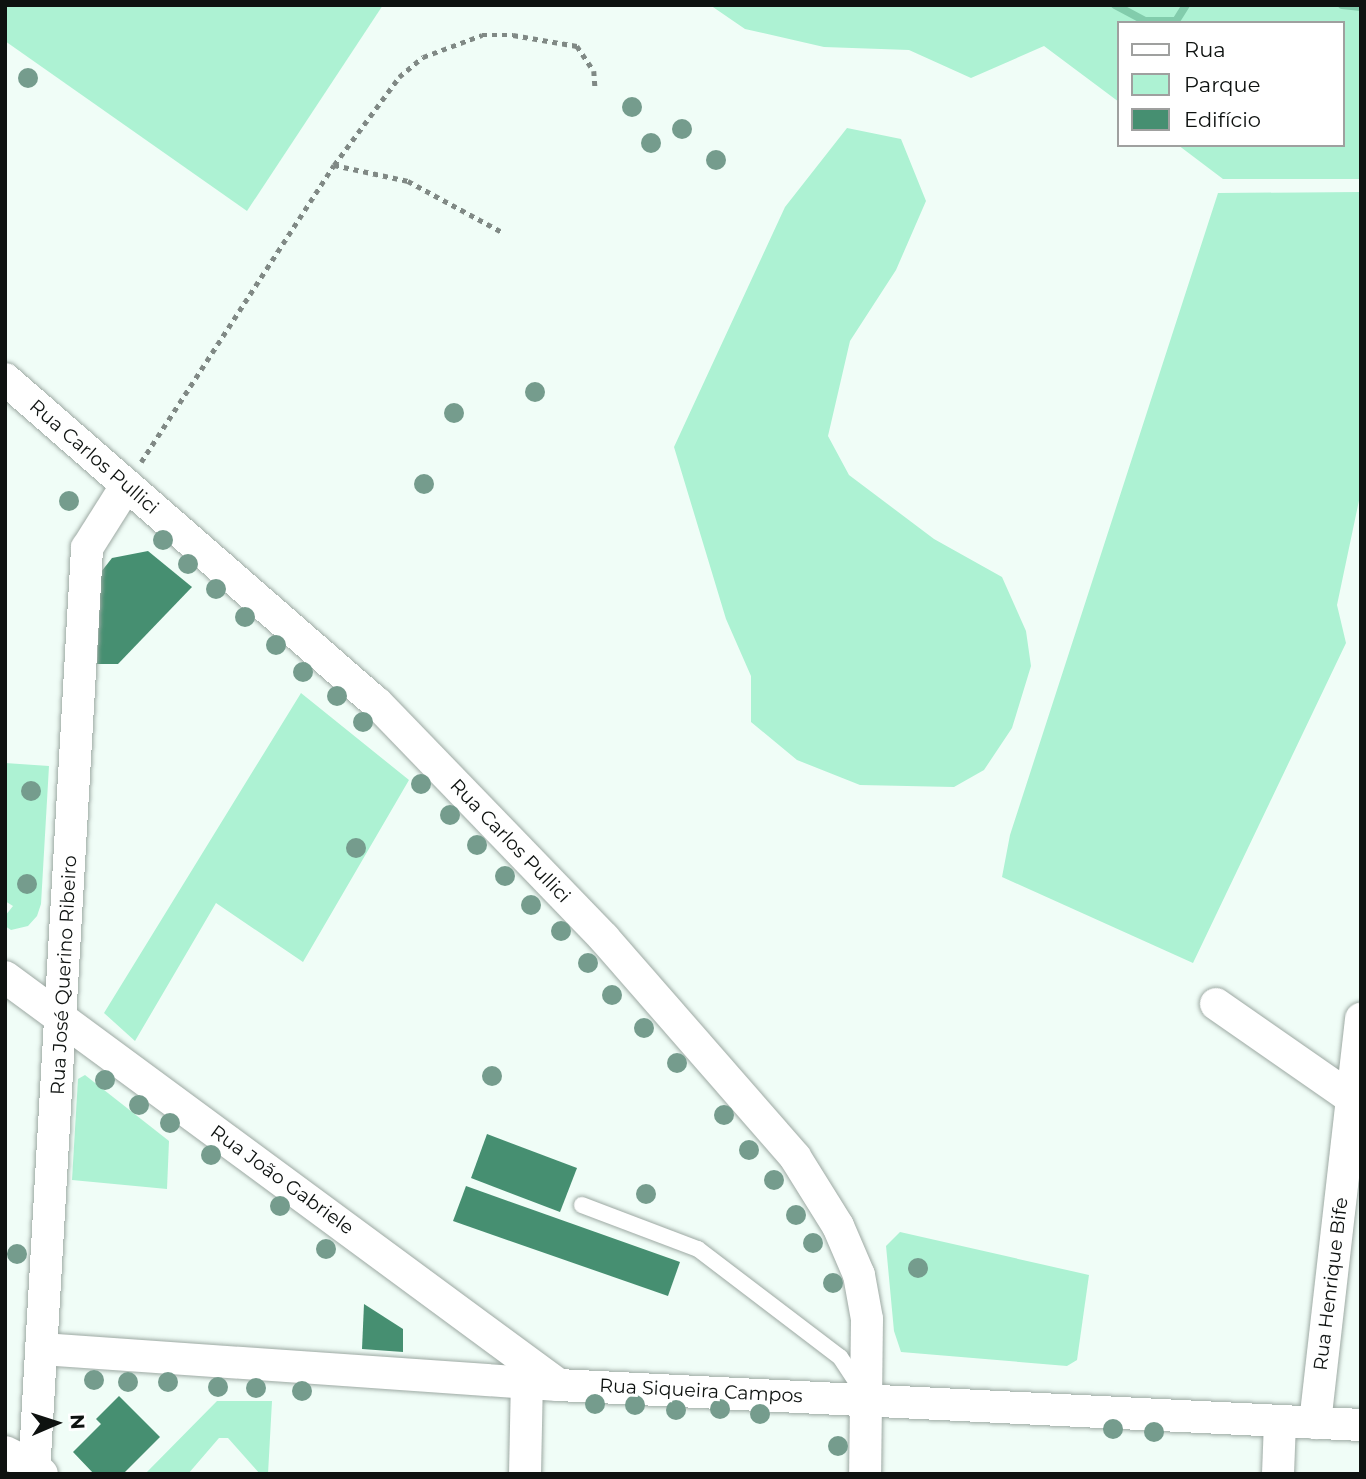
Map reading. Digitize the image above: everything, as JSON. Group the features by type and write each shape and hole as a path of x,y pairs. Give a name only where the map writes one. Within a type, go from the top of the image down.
{"street":[{"name":"Rua Carlos Pullici","path":"5,379 377,703 604,938 794,1157 838,1226 859,1275 867,1320 865,1474"},
{"name":"Rua José Querino Ribeiro","path":"37,1471 87,548 126,486"},
{"name":"Rua João Gabriele","path":"5,977 558,1385"},
{"path":"1216,1004 1351,1098"},
{"name":"Rua Henrique Bife","path":"1315,1423 1351,1197 1351,1098 1361,1019"},
{"name":"Rua Siqueira Campos","path":"42,1349 527,1380 558,1385 1361,1425"},
{"path":"525,1474 527,1380"},
{"path":"1278,1474 1280,1422"},
{"path":"5,1452 37,1471"}],"lane":[{"path":"582,1205 698,1249 840,1357 868,1399"}],"path":[{"path":"126,486 334,166 399,77 423,57 482,35 513,35 577,46 594,71 595,86"},
{"path":"334,166 408,181 502,232"}],"green space":[{"path":"5,5 383,5 247,211 5,41"},
{"path":"710,5 1361,5 1361,179 1223,179 1181,147 1345,147 1345,21 1118,21 1118,101 1044,46 971,78 909,50 824,47 745,29"},
{"path":"847,128 901,139 926,201 896,270 850,341 828,436 849,475 934,539 1002,577 1026,631 1031,666 1012,728 984,770 954,787 860,785 797,760 751,722 751,676 726,619 674,447 785,207"},
{"path":"1361,192 1361,491 1337,605 1346,643 1193,963 1002,877 1010,835 1218,193"},
{"path":"301,693 409,780 303,962 216,903 135,1041 104,1013"},
{"path":"5,763 49,766 41,904 37,916 28,926 11,930 5,926 5,916 13,906 5,901"},
{"path":"85,1075 169,1141 167,1189 72,1180 78,1079"},
{"path":"900,1232 1089,1275 1077,1360 1067,1366 901,1352 894,1331 886,1246"},
{"path":"217,1401 272,1401 268,1474 260,1474 228,1438 219,1438 188,1474 145,1474"}],"building":[{"path":"148,551 192,587 118,664 97,664 101,572 112,558"},
{"path":"487,1134 577,1168 560,1212 471,1178"},
{"path":"466,1186 680,1262 668,1296 453,1221"},
{"path":"364,1304 403,1329 403,1352 362,1349"},
{"path":"119,1396 160,1437 123,1474 94,1474 73,1452 101,1424 96,1419"}],"waterway":[{"path":"1115,5 1145,21 1176,21 1186,5"},
{"path":"1342,5 1361,7"}]}
